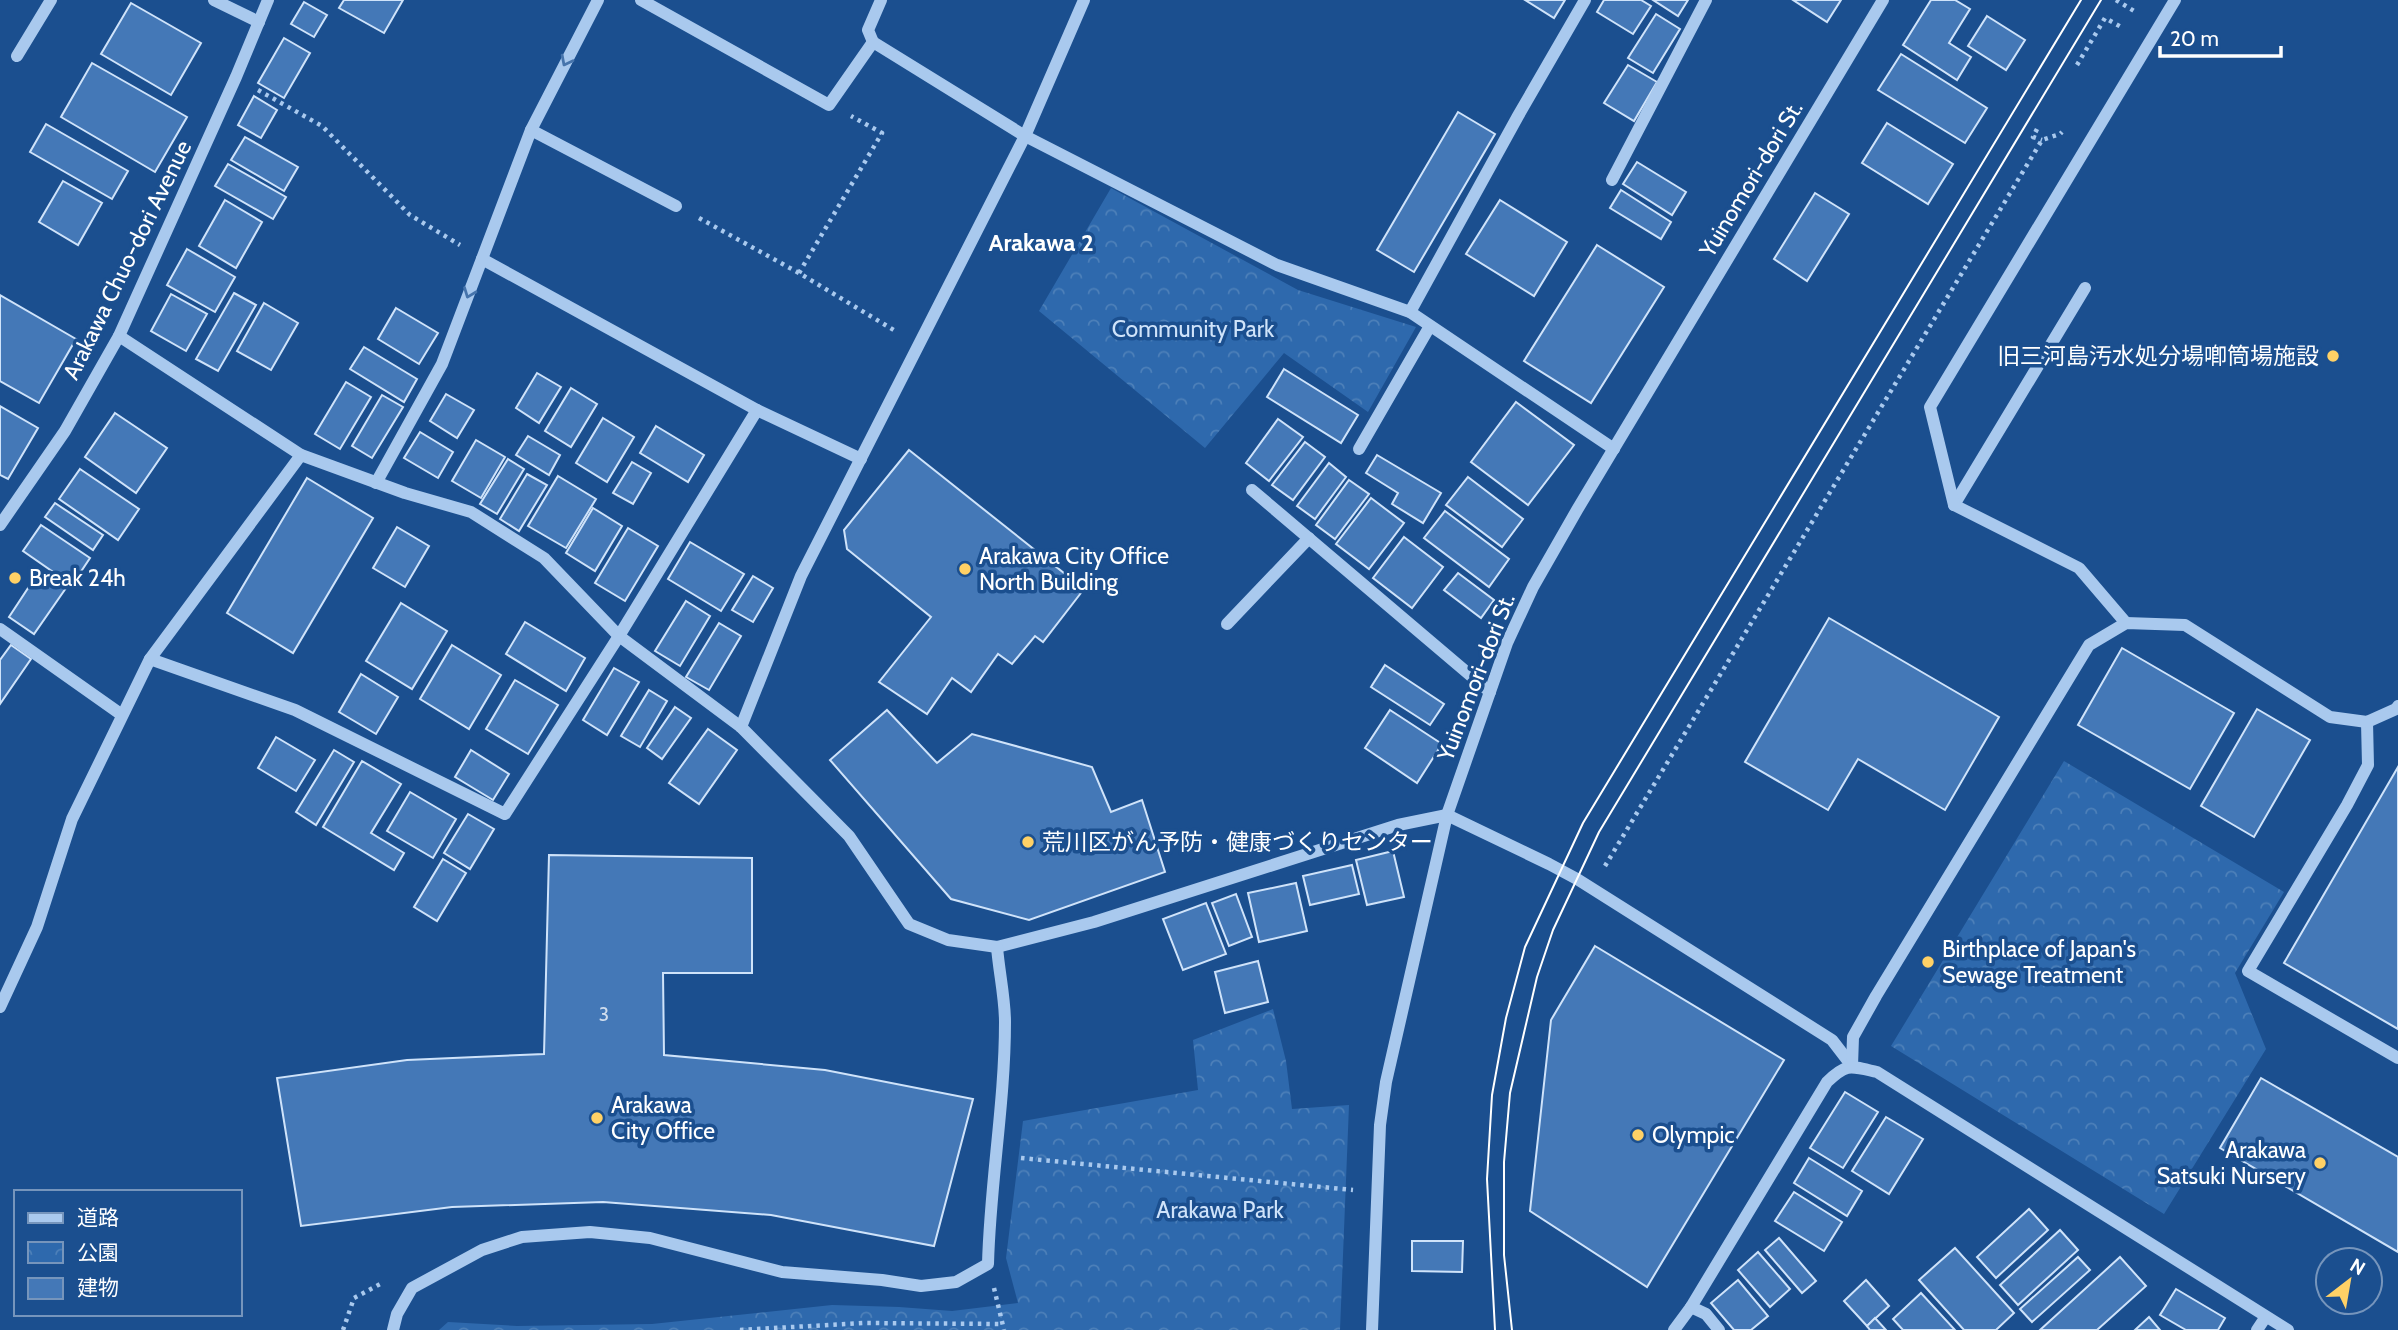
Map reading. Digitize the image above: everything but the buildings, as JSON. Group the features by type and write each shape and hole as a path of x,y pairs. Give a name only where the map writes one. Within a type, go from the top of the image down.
{"street":[{"path":"17,56 51,0"},
{"path":"214,0 259,22"},
{"name":"Arakawa Chuo-dori Avenue","path":"0,525 65,431 119,336 268,0"},
{"path":"376,483 442,364 531,130 598,0"},
{"path":"640,0 829,105 873,43"},
{"path":"881,0 867,30 873,43 1026,135 1277,265 1410,312 1614,449"},
{"path":"741,727 801,576 1026,135 1084,0"},
{"path":"1410,312 1585,0"},
{"path":"1612,180 1706,0"},
{"name":"Yuinomori-dori St.","path":"1372,1330 1380,1125 1386,1082 1447,815 1507,643 1533,587 1882,0"},
{"path":"2126,624 2079,568 1954,505 1930,407 2175,0"},
{"path":"531,130 676,206"},
{"path":"482,259 757,410 861,460"},
{"path":"1954,505 2085,288"},
{"path":"1359,449 1430,326"},
{"path":"119,336 301,455 376,483 471,512 544,558 619,636 741,727 849,836 909,924 948,940 997,947 1094,922 1398,825 1447,815 1549,864 1591,889 1832,1041 1852,1066"},
{"path":"150,659 295,710 505,814 619,636 757,410"},
{"path":"0,1007 37,927 72,819 150,659 301,455"},
{"path":"1252,490 1490,692"},
{"path":"1227,624 1309,538"},
{"path":"1852,1066 1853,1037 1876,996 2089,645 2126,624 2185,625 2330,717 2367,722 2398,706"},
{"path":"0,629 122,715"},
{"path":"2367,722 2368,765 2248,971 2398,1058"},
{"path":"393,1330 397,1314 412,1288 482,1250 522,1237 590,1232 650,1238 782,1272 922,1286 956,1282 988,1264 1005,1021 997,947"},
{"path":"1674,1330 1691,1307 1827,1082 1842,1068 1852,1066 1877,1072 2288,1330"},
{"path":"1691,1307 1706,1314 1720,1330"},
{"path":"2257,1330 2265,1318"}],"path":[{"path":"2077,65 2105,18 2123,28 2134,11 2116,0"},
{"path":"236,77 322,126 410,215 482,259"},
{"path":"799,273 882,132 829,105"},
{"path":"2037,129 2033,137 2042,140 2060,134 2067,123"},
{"path":"1591,889 2042,140"},
{"path":"676,206 799,273 919,345"},
{"path":"995,1155 1377,1193"},
{"path":"740,1330 863,1323 1003,1327 988,1264"}],"green space":[{"name":"Community Park","path":"1111,188 1298,290 1416,327 1368,412 1284,353 1205,448 1039,311"},
{"path":"2064,761 2284,892 2235,973 2266,1049 2164,1214 1891,1046"},
{"name":"Arakawa Park","path":"1273,1009 1286,1061 1292,1109 1349,1105 1340,1330 439,1330 448,1322 517,1326 652,1324 832,1305 952,1311 1018,1303 1006,1258 1023,1121 1198,1090 1193,1040"}],"tram line":[{"path":"1495,1330 1487,1179 1492,1095 1506,1018 1525,947 1583,823 2081,0"},
{"path":"1512,1330 1504,1255 1504,1162 1510,1093 1537,977 1553,930 1599,832 2101,0"}],"place":[{"name":"旧三河島汚水処分場喞筒場施設","path":"2333,356"},
{"name":"Arakawa City Office North Building","path":"965,569"},
{"name":"Break 24h","path":"15,578"},
{"name":"荒川区がん予防・健康づくりセンター","path":"1028,842"},
{"name":"Birthplace of Japan's Sewage Treatment","path":"1928,962"},
{"name":"Arakawa City Office","path":"597,1118"},
{"name":"Olympic","path":"1638,1135"},
{"name":"Arakawa Satsuki Nursery","path":"2320,1163"}],"district":[{"name":"Arakawa 2","path":"1041,243"}]}
